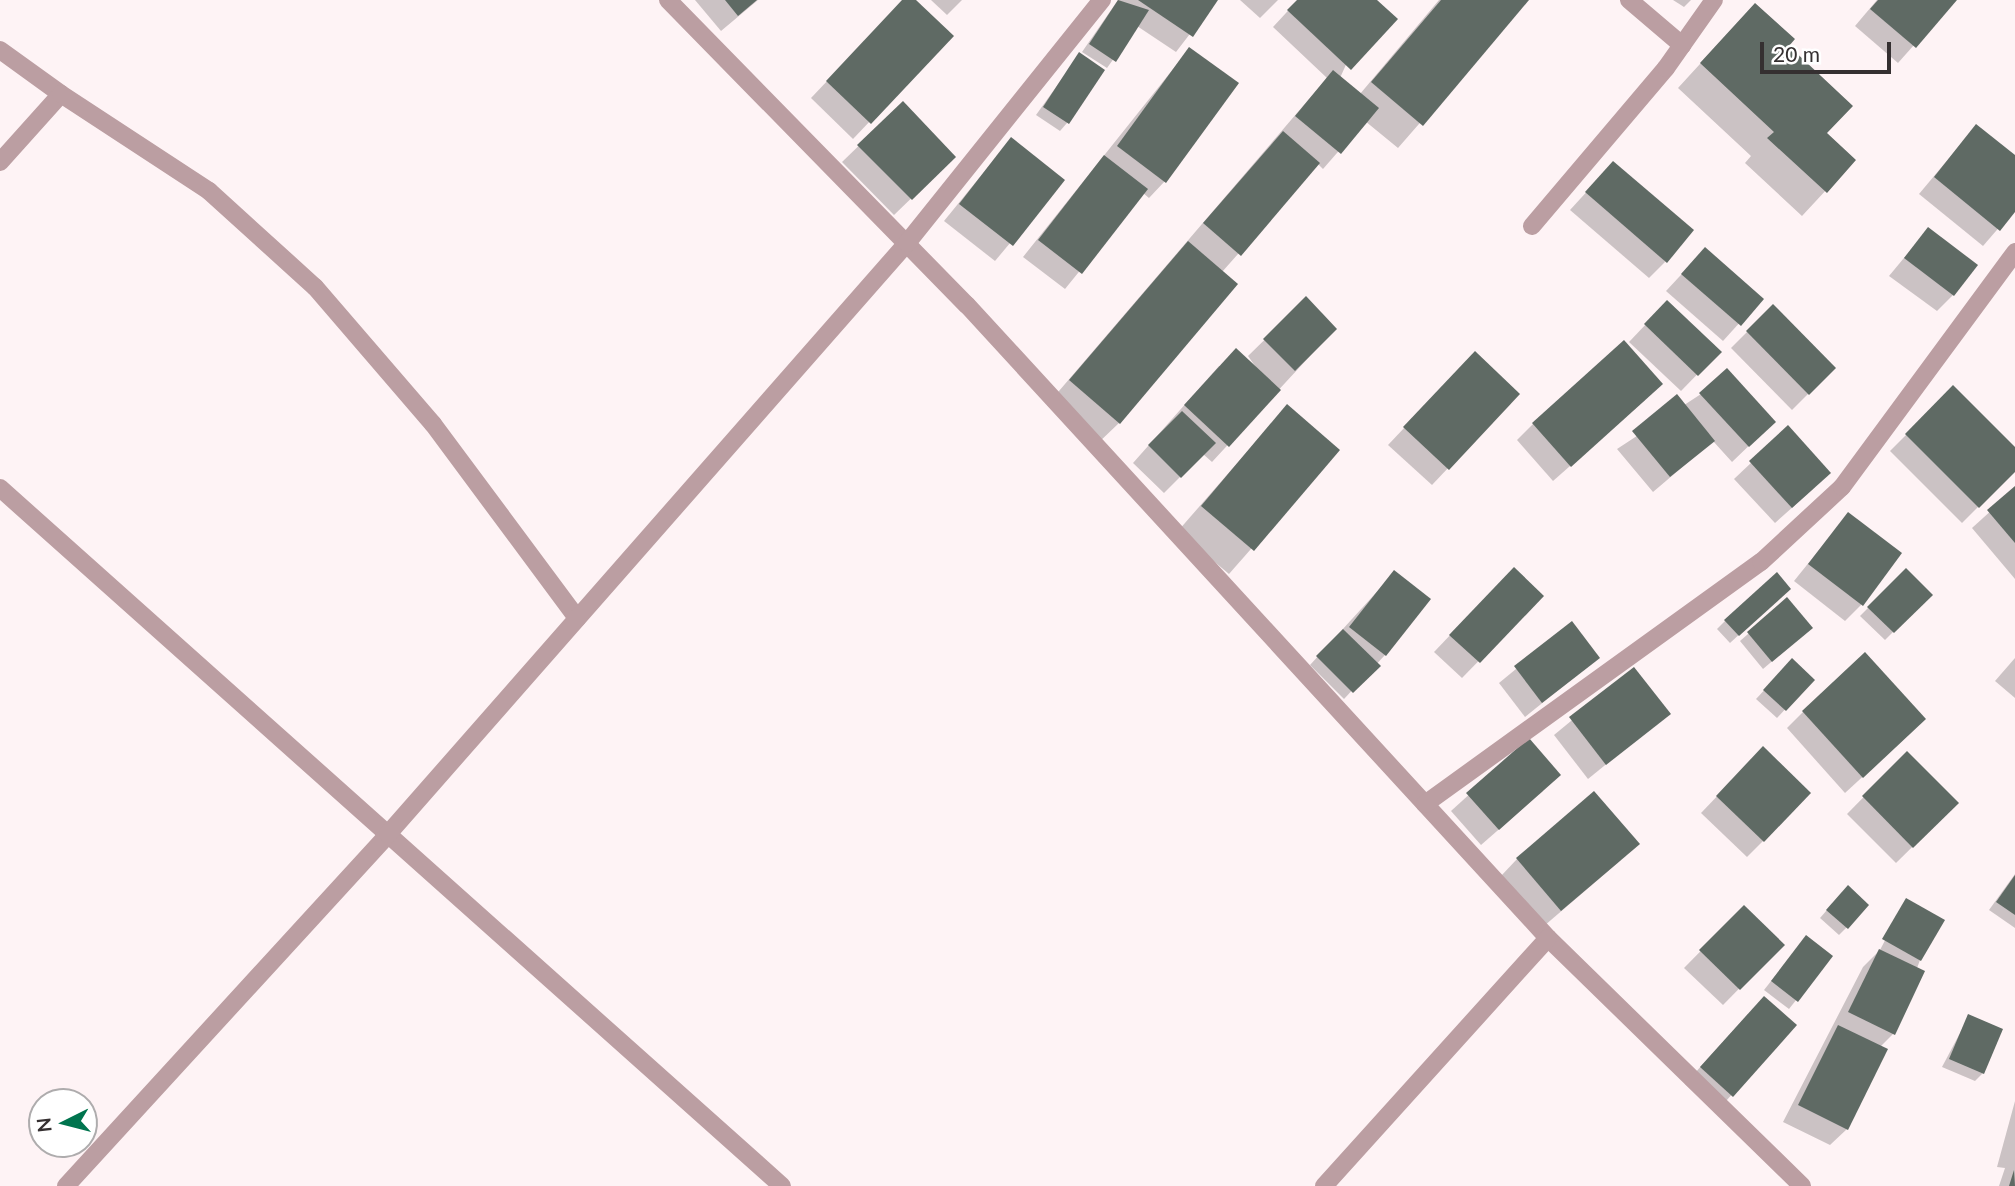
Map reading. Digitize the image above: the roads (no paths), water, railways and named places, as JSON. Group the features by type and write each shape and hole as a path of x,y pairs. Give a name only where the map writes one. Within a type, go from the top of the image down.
{"street":[{"path":"668,0 906,243 1548,938 1802,1186"},
{"path":"66,1186 388,834 906,243 1102,0"},
{"path":"1629,0 1682,45"},
{"path":"1532,226 1682,45 1714,0"},
{"path":"0,50 61,94 209,191 315,287 433,424 577,618"},
{"path":"0,162 61,94"},
{"path":"1425,804 1761,562 1842,487 2015,252"},
{"path":"0,488 782,1186"},
{"path":"1324,1186 1548,938"}]}
